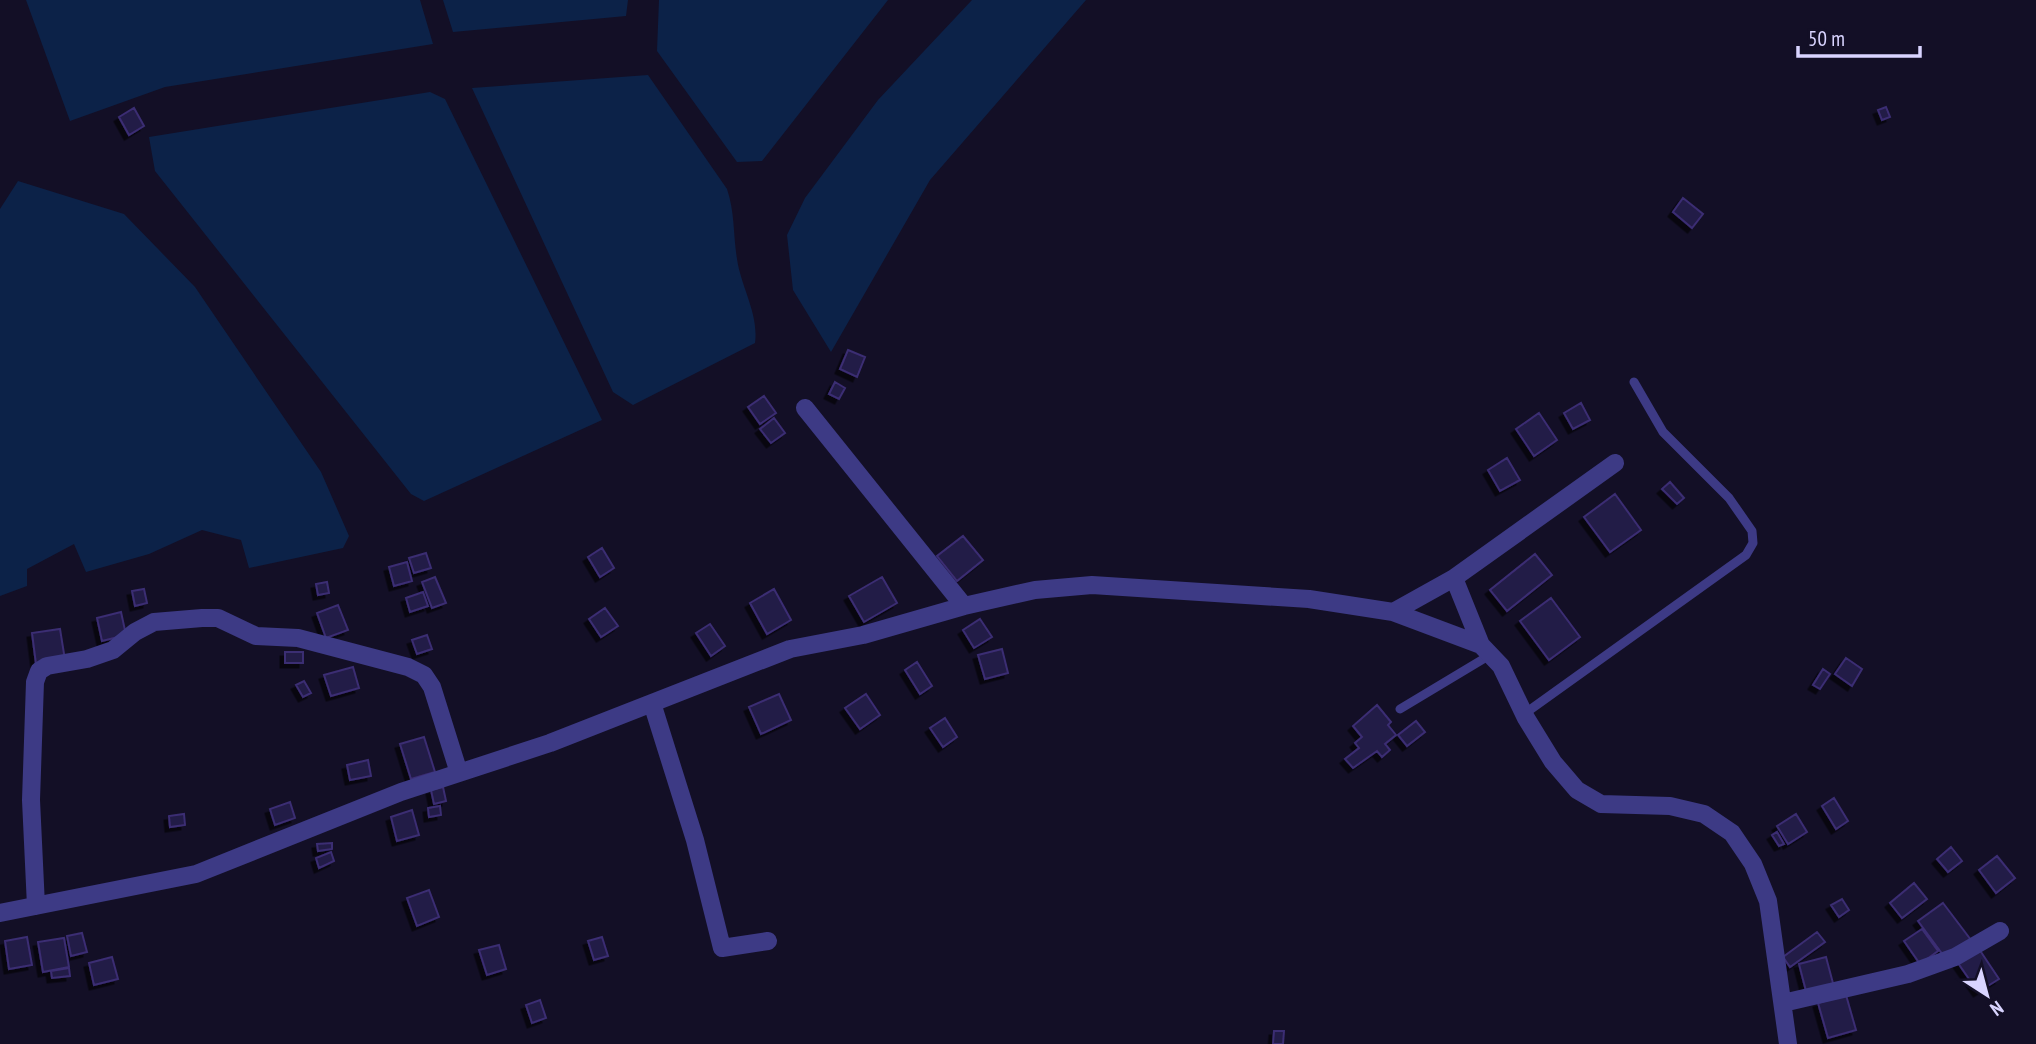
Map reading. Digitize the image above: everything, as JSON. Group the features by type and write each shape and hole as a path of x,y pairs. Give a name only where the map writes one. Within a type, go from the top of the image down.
{"street":[{"path":"805,408 964,606"},
{"path":"1393,612 1454,578 1615,463"},
{"path":"1454,578 1486,650 1501,666 1524,714 1553,762 1577,790 1601,804 1670,806 1704,814 1732,833 1753,864 1768,901 1788,1044"},
{"path":"0,913 196,874 401,792 550,743 790,649 863,635 964,606 1035,590 1092,585 1309,598 1393,612 1486,650"},
{"path":"36,906 31,800 35,682 39,671 47,666 88,659 113,650 135,632 154,622 218,618 256,636 298,638 408,667 424,675 432,687 459,774"},
{"path":"652,704 695,840 722,948 768,941"},
{"path":"1783,1003 1908,974 1955,957 2000,931"}],"lane":[{"path":"1524,714 1746,555 1753,543 1752,531 1728,498 1663,432 1634,382"},
{"path":"1400,709 1486,650"}],"water":[{"path":"26,0 420,0 433,44 165,87 70,121"},
{"path":"443,0 628,0 626,16 453,32"},
{"path":"659,0 888,0 762,161 737,162 657,51"},
{"path":"972,0 1086,0 930,180 831,352 793,290 787,235 805,198 878,100"},
{"path":"648,75 727,189 733,215 737,259 756,332 755,343 633,405 613,392 472,88"},
{"path":"430,92 445,99 602,420 424,501 411,494 155,171 149,137"},
{"path":"18,181 124,214 195,287 321,472 349,536 343,548 249,568 241,540 202,530 149,554 86,572 74,544 27,569 27,586 0,596 0,209"}],"building":[{"path":"1886,107 1890,117 1882,120 1878,110"},
{"path":"134,108 144,126 129,135 119,117"},
{"path":"1683,198 1703,214 1692,228 1673,212"},
{"path":"848,350 865,357 857,377 840,369"},
{"path":"835,382 845,388 839,399 829,394"},
{"path":"764,396 776,413 760,424 748,407"},
{"path":"1581,403 1590,420 1573,429 1564,413"},
{"path":"1539,413 1557,440 1534,456 1516,429"},
{"path":"774,418 785,433 771,443 760,429"},
{"path":"1507,458 1520,480 1500,491 1488,470"},
{"path":"1670,482 1684,498 1677,504 1662,489"},
{"path":"1615,494 1641,530 1610,552 1584,517"},
{"path":"963,536 983,560 957,581 937,556"},
{"path":"602,548 614,568 600,577 588,557"},
{"path":"426,553 431,568 414,573 409,558"},
{"path":"1535,554 1552,575 1507,611 1490,590"},
{"path":"407,562 412,581 394,586 389,567"},
{"path":"435,577 446,603 432,608 422,582"},
{"path":"882,577 897,603 864,622 849,596"},
{"path":"327,582 329,593 318,595 316,584"},
{"path":"144,589 147,603 135,606 132,591"},
{"path":"774,589 791,620 767,634 750,603"},
{"path":"423,592 428,606 410,612 406,598"},
{"path":"1551,598 1580,637 1549,660 1520,621"},
{"path":"338,605 348,630 326,638 317,613"},
{"path":"605,608 618,626 601,637 589,619"},
{"path":"121,612 126,635 102,641 97,618"},
{"path":"980,619 992,637 974,648 963,630"},
{"path":"710,624 725,646 711,656 696,633"},
{"path":"60,629 65,660 36,664 32,633"},
{"path":"427,635 432,649 417,654 412,640"},
{"path":"1002,649 1008,673 985,679 978,655"},
{"path":"285,652 303,652 303,663 285,663"},
{"path":"1846,658 1862,669 1852,686 1835,674"},
{"path":"917,662 932,686 920,694 905,670"},
{"path":"353,667 359,688 331,696 324,675"},
{"path":"1823,669 1830,674 1820,689 1813,685"},
{"path":"304,681 311,693 303,697 296,685"},
{"path":"779,694 791,720 761,734 749,707"},
{"path":"866,694 880,715 860,729 845,708"},
{"path":"1377,705 1391,722 1388,725 1396,735 1385,744 1390,750 1382,757 1377,751 1353,768 1345,759 1359,748 1355,743 1362,737 1353,726"},
{"path":"945,718 957,737 943,747 930,728"},
{"path":"1416,721 1425,732 1407,746 1398,735"},
{"path":"424,737 435,772 411,779 400,744"},
{"path":"368,760 371,776 350,780 347,765"},
{"path":"443,787 446,801 434,804 431,790"},
{"path":"1834,798 1848,821 1836,829 1822,806"},
{"path":"290,802 295,818 275,825 270,809"},
{"path":"440,806 441,815 429,817 428,808"},
{"path":"412,810 419,835 397,841 391,817"},
{"path":"184,814 185,825 170,827 169,816"},
{"path":"1796,814 1807,832 1788,844 1777,826"},
{"path":"1777,832 1784,844 1779,846 1772,835"},
{"path":"332,843 332,849 318,851 317,844"},
{"path":"1951,847 1962,861 1948,872 1937,859"},
{"path":"331,852 334,861 319,868 316,858"},
{"path":"1997,856 2015,878 1996,893 1979,870"},
{"path":"1914,883 1927,899 1902,918 1890,903"},
{"path":"429,890 439,917 417,926 407,898"},
{"path":"1842,899 1849,910 1839,917 1831,905"},
{"path":"1943,903 1971,940 1946,959 1918,921"},
{"path":"1922,929 1938,951 1920,964 1904,941"},
{"path":"1817,932 1825,942 1790,967 1783,957"},
{"path":"82,933 87,952 71,956 67,936"},
{"path":"27,937 32,965 9,969 5,941"},
{"path":"602,937 608,956 594,960 588,941"},
{"path":"64,938 69,967 43,972 38,942"},
{"path":"499,945 506,969 487,975 479,950"},
{"path":"1979,949 1999,979 1978,992 1958,963"},
{"path":"112,957 118,979 94,985 89,963"},
{"path":"1826,957 1834,987 1807,995 1799,964"},
{"path":"69,968 70,976 52,978 51,971"},
{"path":"1846,995 1856,1030 1828,1038 1818,1003"},
{"path":"540,1000 546,1018 532,1023 526,1005"},
{"path":"1274,1031 1284,1031 1283,1044 1273,1044"}]}
